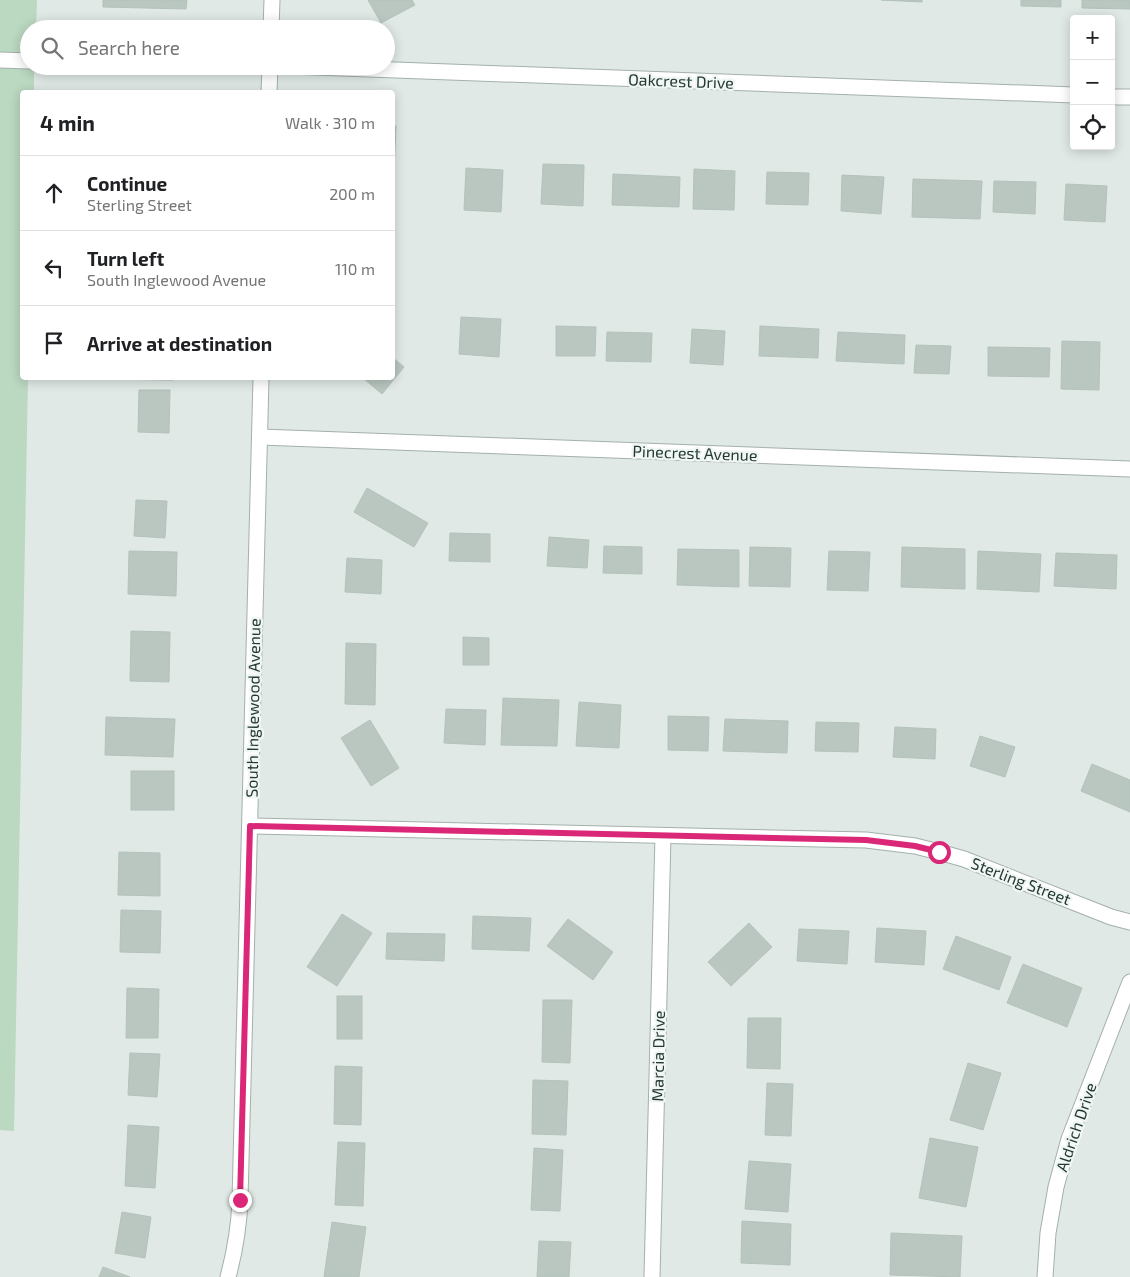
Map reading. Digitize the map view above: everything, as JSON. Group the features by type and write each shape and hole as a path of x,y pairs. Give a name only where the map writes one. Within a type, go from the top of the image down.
{"street":[{"path":"271,20 272,0"},
{"path":"0,60 20,61"},
{"name":"Oakcrest Drive","path":"395,70 1070,95"},
{"path":"269,90 270,75"},
{"path":"1115,97 1130,97"},
{"name":"South Inglewood Avenue","path":"228,1277 236,1243 240,1200 261,380"},
{"name":"Pinecrest Avenue","path":"260,437 1130,469"},
{"name":"Sterling Street","path":"250,826 866,840 915,846 964,859 1111,917 1130,922"},
{"name":"Marcia Drive","path":"652,1277 663,836"},
{"name":"Aldrich Drive","path":"1045,1277 1048,1233 1054,1196 1069,1139 1130,982"}],"green space":[{"path":"0,0 37,0 36,20 20,20 20,75 34,75 34,90 20,90 20,380 28,380 14,1131 0,1130"}],"building":[{"path":"103,0 187,0 186,9 103,7"},
{"path":"368,0 412,0 415,5 387,20 379,20"},
{"path":"881,0 922,0 922,2"},
{"path":"1021,0 1061,0 1061,7 1021,6"},
{"path":"1082,0 1130,0 1130,9 1082,8"},
{"path":"543,164 584,165 583,206 541,204"},
{"path":"466,168 503,170 501,212 464,210"},
{"path":"694,169 735,171 734,210 693,209"},
{"path":"767,172 809,173 808,205 766,204"},
{"path":"613,174 680,177 679,207 612,205"},
{"path":"842,175 884,177 881,214 841,211"},
{"path":"913,179 982,181 980,219 912,217"},
{"path":"994,181 1036,182 1035,214 993,212"},
{"path":"1066,184 1107,186 1105,222 1064,220"},
{"path":"461,317 501,319 499,357 459,354"},
{"path":"556,326 596,327 595,356 556,356"},
{"path":"760,326 819,329 818,358 759,356"},
{"path":"692,329 725,331 723,365 690,363"},
{"path":"607,332 652,333 651,362 606,361"},
{"path":"838,332 905,335 904,364 836,361"},
{"path":"1062,341 1100,342 1099,390 1061,389"},
{"path":"916,345 951,346 949,374 914,373"},
{"path":"988,347 1050,348 1049,377 988,376"},
{"path":"395,360 404,367 395,378"},
{"path":"365,380 393,380 382,394"},
{"path":"139,390 170,390 169,433 138,432"},
{"path":"367,488 428,523 414,547 354,512"},
{"path":"136,500 167,501 165,538 134,536"},
{"path":"450,533 490,534 490,562 449,561"},
{"path":"549,537 589,540 587,568 547,566"},
{"path":"604,546 642,547 642,574 603,573"},
{"path":"750,547 791,548 790,587 749,586"},
{"path":"902,547 965,549 965,589 901,587"},
{"path":"678,549 739,550 739,587 677,585"},
{"path":"129,551 177,552 176,596 128,594"},
{"path":"829,551 870,552 868,591 827,590"},
{"path":"978,551 1041,554 1039,592 977,589"},
{"path":"1056,553 1117,555 1116,589 1054,586"},
{"path":"347,558 382,560 381,594 345,592"},
{"path":"131,631 170,632 169,682 130,681"},
{"path":"463,637 489,638 489,665 463,665"},
{"path":"346,643 376,644 375,705 345,704"},
{"path":"503,698 559,700 557,746 501,745"},
{"path":"579,702 621,705 619,748 576,746"},
{"path":"446,709 486,710 485,745 444,743"},
{"path":"668,716 709,717 708,751 668,750"},
{"path":"106,717 175,719 173,757 105,755"},
{"path":"725,719 788,721 787,753 723,751"},
{"path":"370,720 399,768 371,786 341,738"},
{"path":"816,722 859,723 858,752 815,751"},
{"path":"895,727 936,729 935,759 893,757"},
{"path":"980,736 1015,747 1005,777 970,766"},
{"path":"1092,764 1130,780 1130,812 1081,791"},
{"path":"131,771 174,771 174,810 131,810"},
{"path":"119,852 160,853 160,896 118,895"},
{"path":"121,910 161,911 160,953 120,952"},
{"path":"342,914 372,933 337,986 307,967"},
{"path":"473,916 531,918 529,951 472,949"},
{"path":"568,919 613,952 593,980 547,946"},
{"path":"749,923 772,947 731,986 708,962"},
{"path":"877,928 926,931 924,965 875,962"},
{"path":"799,929 849,931 847,964 797,961"},
{"path":"387,933 445,934 444,961 386,959"},
{"path":"956,936 1011,957 999,990 943,969"},
{"path":"1023,964 1082,988 1067,1027 1007,1003"},
{"path":"127,988 159,989 158,1038 126,1038"},
{"path":"337,996 362,996 362,1039 337,1039"},
{"path":"543,1000 572,1000 570,1063 542,1062"},
{"path":"748,1018 781,1018 780,1069 747,1068"},
{"path":"130,1053 160,1054 157,1097 128,1095"},
{"path":"968,1063 1001,1073 983,1130 950,1120"},
{"path":"335,1066 362,1067 361,1125 334,1124"},
{"path":"533,1080 568,1081 566,1135 532,1134"},
{"path":"767,1083 793,1084 791,1136 765,1135"},
{"path":"128,1125 159,1127 155,1188 125,1186"},
{"path":"930,1138 978,1147 966,1207 919,1198"},
{"path":"338,1142 365,1143 363,1206 335,1205"},
{"path":"534,1148 563,1150 560,1211 531,1210"},
{"path":"749,1161 791,1164 788,1212 745,1209"},
{"path":"122,1212 151,1217 145,1258 115,1253"},
{"path":"742,1221 791,1224 790,1265 741,1263"},
{"path":"332,1222 366,1227 359,1277 324,1277"},
{"path":"891,1233 962,1236 960,1277 890,1275"},
{"path":"539,1241 571,1242 569,1277 537,1277"},
{"path":"103,1267 130,1277 99,1277"}],"route":[{"path":"240,1200 250,826 866,840 915,846 939,852"}]}
